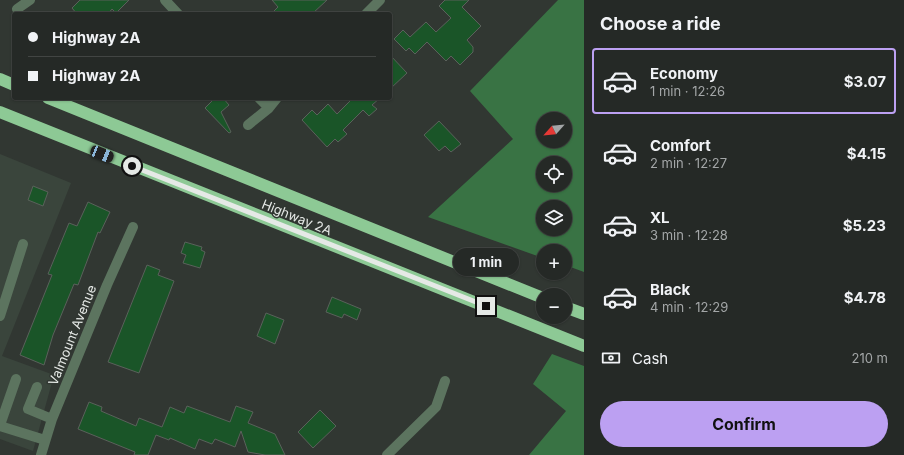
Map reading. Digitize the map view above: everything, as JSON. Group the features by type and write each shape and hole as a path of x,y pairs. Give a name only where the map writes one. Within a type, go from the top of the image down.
{"highway":[{"path":"0,79 12,83"},
{"name":"Highway 2A","path":"53,100 536,295"},
{"name":"Highway 2A","path":"0,112 584,346"},
{"path":"572,310 584,314"}],"street":[{"path":"17,9 30,0"},
{"path":"165,0 176,12"},
{"path":"368,12 380,0"},
{"path":"261,100 268,108"},
{"path":"248,125 275,100"},
{"name":"Valmount Avenue","path":"41,455 52,419 107,285 133,227"},
{"path":"0,316 23,244"},
{"path":"16,379 2,411 0,425 45,440"},
{"path":"387,455 436,407 445,381"},
{"path":"37,387 28,409 52,419"}],"shaded area":[{"path":"0,154 71,183 2,356 54,375 33,451 0,439"}],"green space":[{"path":"558,0 584,0 584,272 572,268 572,244 536,244 536,256 428,217 513,139 470,91"},
{"path":"552,354 584,366 584,455 529,455 566,411 533,384"}],"building":[{"path":"80,0 129,0 117,12 112,9 110,12 75,12 72,8"},
{"path":"272,0 327,0 314,12 273,12 278,7"},
{"path":"445,0 469,0 462,7 481,26 467,40 473,47 473,52 460,65 451,56 446,61 427,42 415,54 409,48 406,51 394,39 403,30 410,37 426,22 436,32 451,18 439,6"},
{"path":"392,57 407,73 392,87"},
{"path":"213,100 225,100 229,105 221,112 231,132 229,133 205,108"},
{"path":"351,100 378,100 372,105 377,109 369,116 363,110 343,130 347,134 338,142 335,139 327,147 302,120 312,110 317,115 328,104 337,114"},
{"path":"439,121 461,144 451,152 445,146 439,151 424,135"},
{"path":"33,186 48,192 43,206 28,200"},
{"path":"88,202 110,212 100,233 98,232 78,285 74,284 53,335 44,365 20,355 52,275 48,274 69,223 77,226"},
{"path":"185,242 202,247 201,250 205,252 200,268 183,263 186,255 181,253"},
{"path":"147,265 160,270 158,275 174,281 139,373 108,362"},
{"path":"332,297 361,309 357,320 344,314 342,318 326,312"},
{"path":"266,313 284,320 275,344 257,336"},
{"path":"89,402 102,407 101,411 136,426 139,418 162,427 170,407 184,413 187,406 230,422 236,406 253,412 248,423 275,434 285,455 265,455 248,452 241,431 235,447 215,439 212,444 199,439 195,449 170,438 169,440 156,435 148,455 134,455 135,452 78,429"},
{"path":"320,410 336,426 313,448 298,432"}],"route":[{"path":"132,166 486,306"}]}
